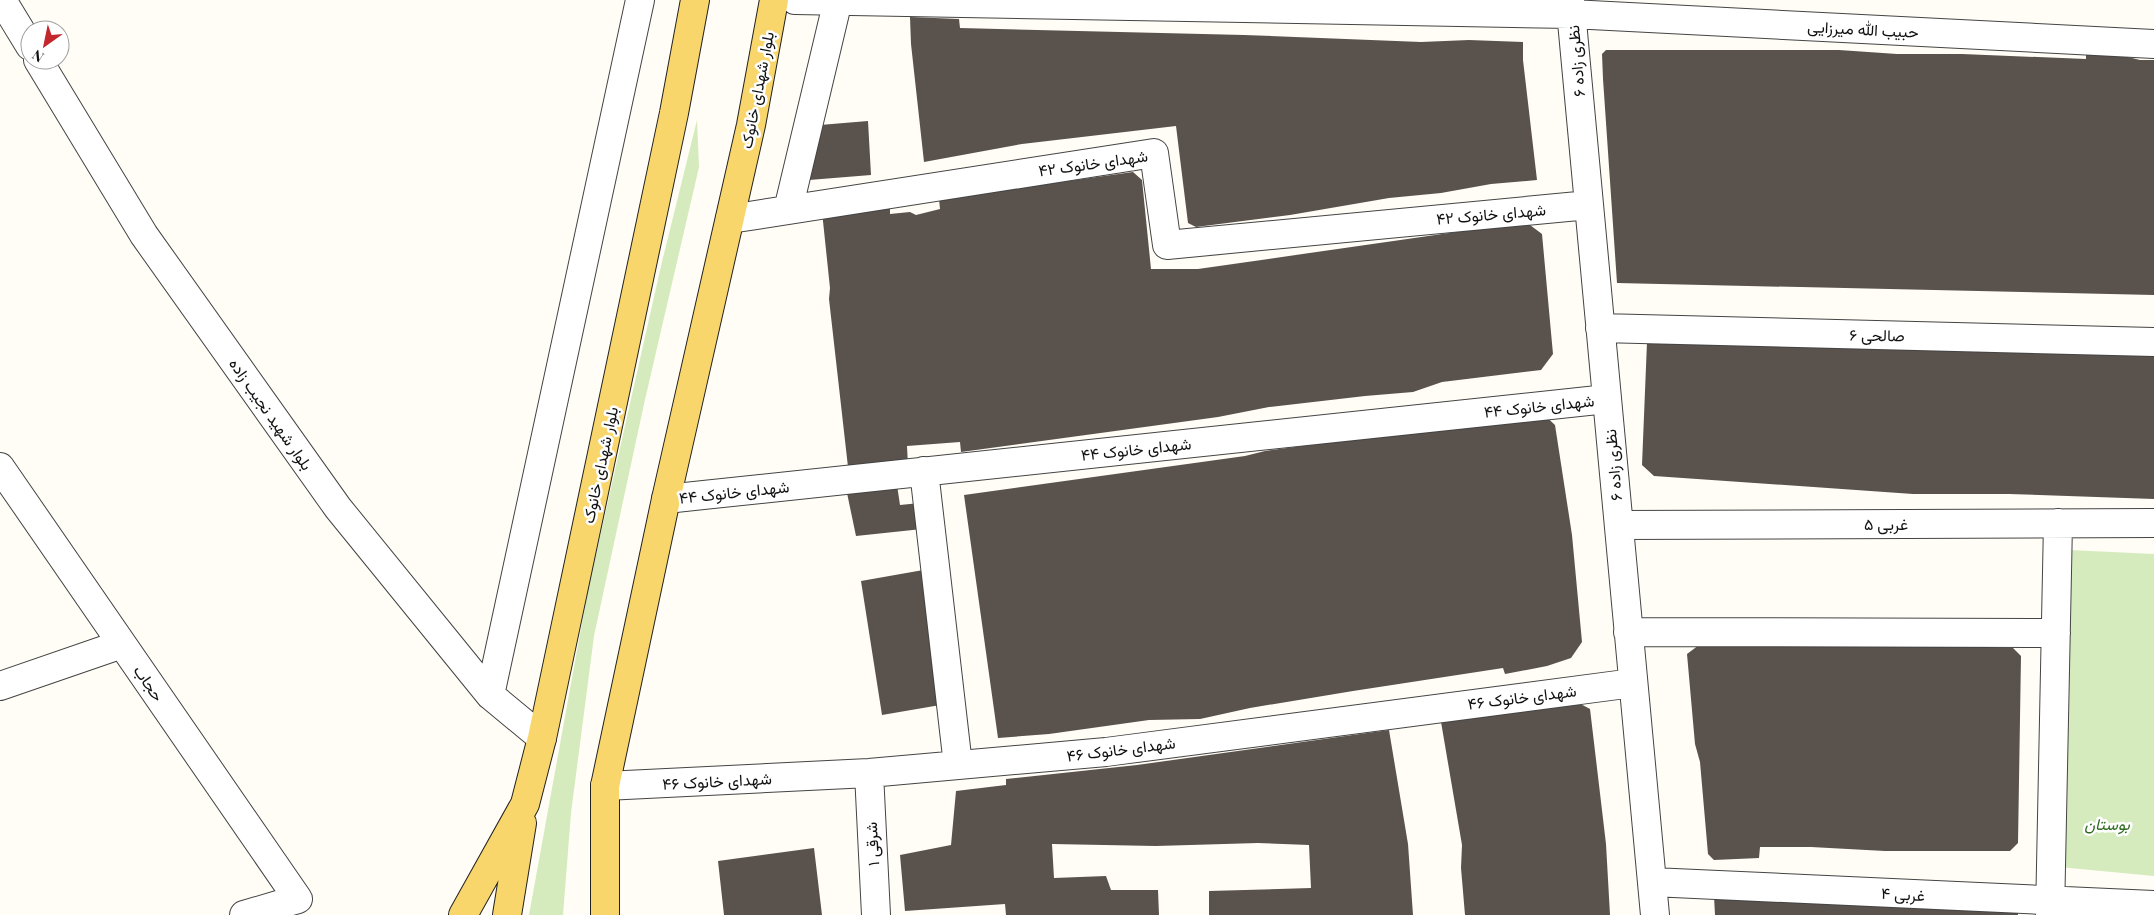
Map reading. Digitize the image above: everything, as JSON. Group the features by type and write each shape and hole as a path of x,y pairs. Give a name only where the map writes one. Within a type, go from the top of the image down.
{"main road":[{"name":"بلوار شهدای خانوک","path":"463,915 525,804 542,738 672,122 695,0"},
{"name":"بلوار شهدای خانوک","path":"604,915 605,786 666,499 751,124 774,0"},
{"path":"507,915 525,804"}],"street":[{"path":"2,0 20,30"},
{"path":"490,695 640,0"},
{"name":"حبیب الله میرزایی","path":"795,0 1571,7 2154,44"},
{"path":"788,210 838,1"},
{"name":"نظری زاده ۶","path":"1571,7 1655,915"},
{"name":"بلوار شهید نجیب زاده","path":"44,70 144,235 338,508 490,695 542,738"},
{"name":"شهدای خانوک ۴۲","path":"730,219 1154,153 1167,244 1589,205"},
{"name":"۶ صالحی","path":"1600,328 2154,342"},
{"name":"۴۴ شهدای خانوک","path":"666,499 1607,399"},
{"name":"حجاب","path":"0,467 298,899 244,915"},
{"path":"924,471 958,765"},
{"name":"۵ غربی","path":"1619,525 2154,523"},
{"path":"2051,908 2058,524"},
{"path":"1628,632 2056,633"},
{"path":"0,686 122,644"},
{"name":"۴۶ شهدای خانوک","path":"605,786 869,773 1106,752 1633,683"},
{"name":"شرقی ۱","path":"869,773 876,915"},
{"name":"۴ غربی","path":"1652,882 2051,908 2154,905"}],"green space":[{"path":"697,120 699,167 644,404 594,636 571,813 563,915 529,915 588,590 661,266"},
{"name":"بوستان","path":"2069,550 2154,554 2154,876 2059,867"}],"building":[{"path":"910,17 959,19 960,28 1244,35 1421,42 1469,40 1523,42 1523,60 1537,180 1491,184 1441,193 1389,198 1290,215 1196,227 1188,223 1176,126 1022,144 924,162 911,44"},
{"path":"1606,50 1839,50 1897,54 1962,54 2086,59 2086,53 2154,60 2154,295 1617,283 1603,79 1602,54"},
{"path":"868,121 871,175 809,180 820,125"},
{"path":"1133,172 1142,180 1151,269 1198,269 1526,222 1542,234 1553,354 1541,370 1442,382 1413,392 1269,407 1218,417 961,452 960,442 907,446 908,466 848,467 829,299 830,288 821,202 890,206 890,214 910,212 916,215 940,209 939,199"},
{"path":"1647,342 2154,349 2154,499 2009,494 1913,494 1654,476 1642,465"},
{"path":"1540,411 1555,425 1572,535 1582,642 1571,658 1547,666 1505,674 1503,668 1250,708 1200,719 1149,720 1049,734 998,738 964,495 1245,456 1265,451 1418,431"},
{"path":"897,485 900,505 920,503 922,529 856,536 847,493"},
{"path":"929,569 952,703 882,715 861,581"},
{"path":"1703,642 1937,647 1955,642 1987,647 2013,648 2021,656 2018,843 2010,851 1885,851 1811,847 1760,847 1759,858 1714,860 1708,854 1700,762 1695,744 1687,654"},
{"path":"1575,701 1590,709 1606,844 1610,915 1465,915 1461,868 1462,845 1440,716 1490,708 1491,716"},
{"path":"1389,730 1408,844 1413,915 1209,915 1209,891 1311,888 1309,845 1258,843 1156,846 1052,844 1054,878 1106,876 1111,890 1158,890 1159,915 1006,915 1005,904 905,911 900,855 951,845 956,791 1006,785 1006,779 1137,765"},
{"path":"814,848 822,915 724,915 718,861"},
{"path":"1714,896 2017,897 2018,915 1715,915"}]}
